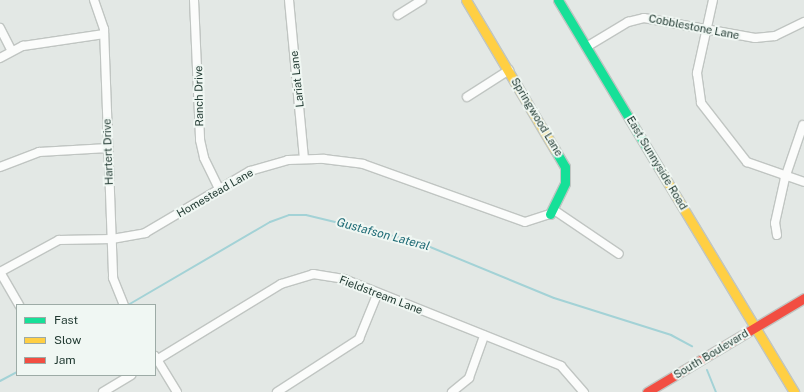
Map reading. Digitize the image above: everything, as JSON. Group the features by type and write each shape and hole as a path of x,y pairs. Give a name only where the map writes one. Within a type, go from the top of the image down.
{"main road":[{"name":"Springwood Lane","path":"466,0 509,70 565,167 565,183 552,212"},
{"name":"East Sunnyside Road","path":"558,0 588,46 754,328 794,392"},
{"name":"South Boulevard","path":"647,392 804,298"}],"street":[{"name":"Hartert Drive","path":"94,0 104,34 113,278 123,304"},
{"name":"Ranch Drive","path":"194,0 200,140 204,158 219,189"},
{"name":"Lariat Lane","path":"289,0 304,158"},
{"path":"398,15 422,0"},
{"path":"714,0 697,73 705,111 747,162 785,178 804,182"},
{"name":"Cobblestone Lane","path":"588,46 628,22 644,18 707,28 742,37 766,38 804,22"},
{"path":"0,28 11,50"},
{"path":"0,58 11,50 104,34"},
{"name":"Springwood Lane","path":"466,97 509,70"},
{"path":"777,235 775,223 785,178 803,125"},
{"path":"0,167 39,152 108,148"},
{"name":"Homestead Lane","path":"0,272 59,240 112,239 145,233 250,171 304,158 362,164 525,222 552,212"},
{"path":"552,212 619,254"},
{"path":"0,272 18,304"},
{"name":"Fieldstream Lane","path":"156,359 291,279 313,274 335,277 377,295 561,366 584,392"},
{"path":"277,392 359,339 377,295"},
{"path":"452,392 469,378 484,336"},
{"path":"156,359 178,392"},
{"path":"103,392 129,376"}],"waterway":[{"name":"Gustafson Lateral","path":"130,304 270,222 289,215 306,215 418,242 554,298 671,335 692,346"},
{"name":"Gustafson Lateral","path":"707,370 716,392"},
{"name":"Gustafson Lateral","path":"0,381 16,373"}],"traffic: fast":[{"path":"558,0 659,168"},
{"path":"550,214 565,183 565,167 555,150"}],"traffic: slow":[{"path":"466,0 555,150"},
{"path":"659,168 794,392"}],"traffic: jam":[{"path":"647,392 804,298"}]}
